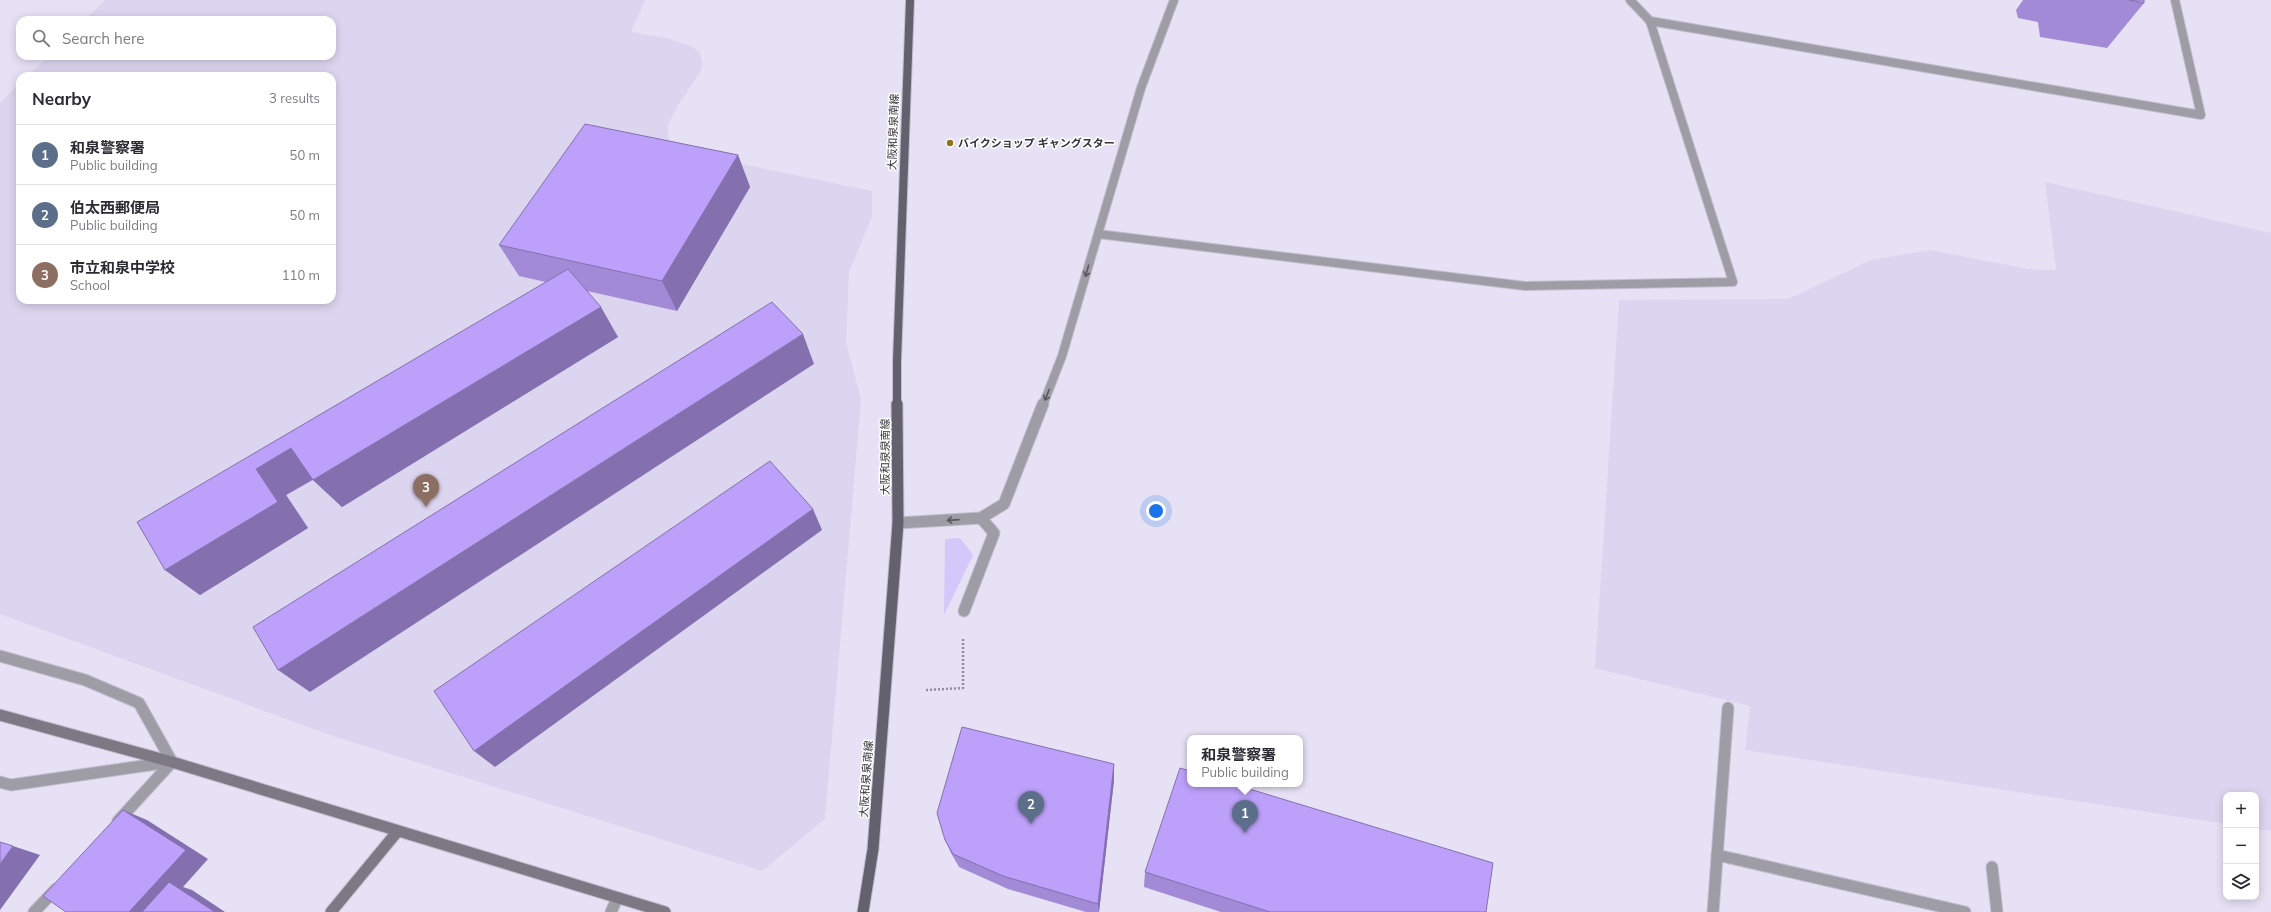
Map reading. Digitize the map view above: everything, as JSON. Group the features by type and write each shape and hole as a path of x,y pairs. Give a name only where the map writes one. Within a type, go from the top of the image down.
{"main road":[{"name":"大阪和泉泉南線","path":"863,912 873,849 898,523 897,361 910,0"}],"street":[{"path":"898,523 981,518 1004,504 1062,356 1141,88 1174,0"},
{"path":"1098,234 1525,286 1733,282 1650,21 1630,0"},
{"path":"1650,21 2201,115 2175,0"},
{"path":"964,611 994,533 981,518"},
{"path":"0,656 85,680 139,703 172,762"},
{"path":"1713,912 1728,708"},
{"path":"0,715 172,762 617,900 665,912"},
{"path":"0,782 11,785 172,762"},
{"path":"108,831 172,762"},
{"path":"331,912 397,832"},
{"path":"1718,855 1965,912"},
{"path":"1992,867 1997,912"},
{"path":"34,912 66,877"},
{"path":"611,912 617,900"}],"path":[{"path":"926,690 963,688 964,611"}],"shaded area":[{"path":"105,0 645,0 631,32 666,38 688,45 699,51 702,60 701,71 677,107 667,127 670,149 872,191 872,217 849,272 846,342 861,400 825,819 762,871 330,735 0,614 0,103 16,87 16,304 336,304 336,72 32,72 44,60 336,60 336,16 89,16"},
{"path":"2045,182 2271,233 2271,831 2259,829 2259,792 2223,792 2223,824 1745,750 1750,706 1595,668 1619,300 1788,299 1871,260 1930,250 2028,269 2056,270"},
{"path":"960,538 973,555 944,615 945,539"}],"building":[{"path":"2129,0 2144,0 2144,3"},
{"path":"585,124 738,155 662,281 499,245"},
{"path":"568,269 601,307 313,480 291,448 256,469 278,502 165,570 137,522"},
{"path":"772,302 803,334 278,670 253,627"},
{"path":"770,461 813,509 474,751 434,691"},
{"path":"962,727 1114,764 1098,904 1003,876 953,854 945,840 937,813"},
{"path":"1180,768 1187,770 1187,787 1243,787 1493,863 1486,912 1270,912 1145,872"},
{"path":"123,810 186,850 129,912 66,912 43,896"},
{"path":"0,842 13,846 0,864"},
{"path":"169,882 215,912 142,912"}],"place":[{"name":"バイクショップ ギャングスター","path":"950,143"},
{"name":"市立和泉中学校","path":"426,507"},
{"name":"伯太西郵便局","path":"1031,824"},
{"name":"和泉警察署","path":"1245,833"}]}
